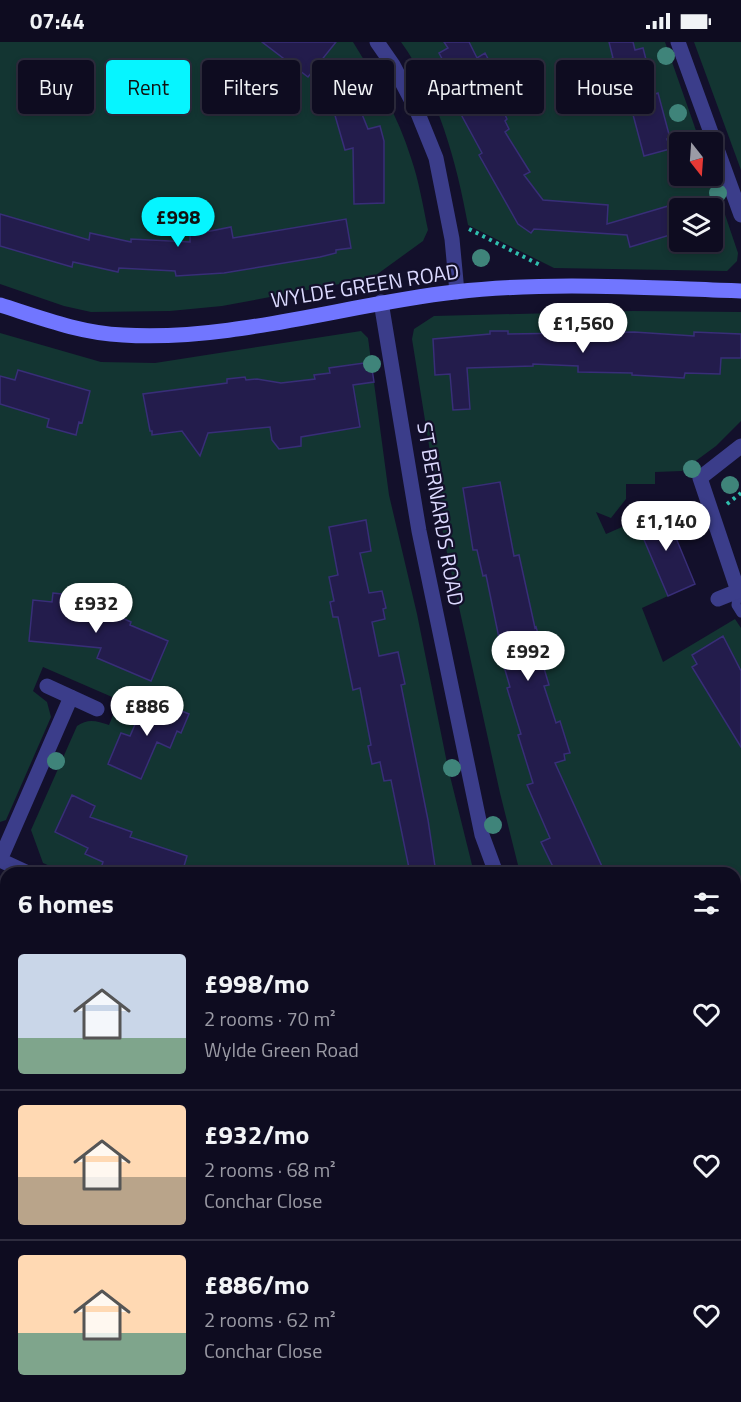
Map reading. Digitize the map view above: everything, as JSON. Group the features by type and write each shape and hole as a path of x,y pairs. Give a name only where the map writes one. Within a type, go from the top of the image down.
{"street":[{"path":"377,42 393,65 417,111 436,158 448,218 457,292"},
{"path":"678,42 741,215"},
{"name":"WYLDE GREEN ROAD","path":"0,305 68,328 122,336 176,335 238,328 381,302 457,292 583,287 741,291"},
{"name":"ST BERNARDS ROAD","path":"381,302 419,531 482,835 494,867"},
{"path":"718,599 738,591 700,478 741,446"},
{"path":"47,686 97,709"},
{"path":"15,867 0,860 71,697"}],"lane":[{"path":"738,591 736,605 741,614"}],"path":[{"path":"448,218 552,271"}],"green space":[{"path":"0,42 353,42 364,60 312,60 312,114 394,114 406,142 428,230 423,241 372,278 222,306 170,311 91,312 64,306 0,284"},
{"path":"401,42 665,42 696,132 669,132 669,186 715,186 719,198 669,198 669,252 723,252 723,209 738,253 737,261 727,271 554,268 468,225 452,154 439,114 544,114 544,60 413,60"},
{"path":"694,42 741,42 741,170"},
{"path":"633,311 741,312 741,421 716,446 682,471 655,472 655,484 626,484 626,499 611,518 596,512 606,534 636,521 668,596 642,608 663,662 735,619 741,628 741,867 518,867 444,539 412,339 414,329 434,316"},
{"path":"361,331 368,338 389,495 417,614 448,768 473,867 52,867 43,863 31,830 77,726 89,721 109,725 119,700 43,667 33,691 47,702 51,717 6,820 0,822 0,333 101,362 155,363"}],"building":[{"path":"262,42 336,42 322,60 312,60 312,72 308,77 300,71 300,60 286,60"},
{"path":"444,42 469,42 477,58 485,53 489,60 443,60 439,53 448,48"},
{"path":"609,42 633,42 635,50 643,48 646,60 607,60 613,58"},
{"path":"654,90 655,94 658,93 669,134 667,139 669,149 644,156 633,114 654,114"},
{"path":"335,114 362,114 368,129 380,126 384,141 384,203 354,204 353,148 345,150"},
{"path":"461,114 505,114 509,129 505,132 530,172 524,175 543,200 608,205 607,224 669,206 669,235 630,247 627,235 534,229 531,233 518,224 479,155 482,153"},
{"path":"0,214 89,240 90,233 131,242 131,239 190,242 190,235 231,227 233,238 346,219 351,248 336,250 336,253 320,257 224,273 176,276 175,271 119,268 118,272 73,262 72,267 0,246"},
{"path":"490,331 508,331 508,334 634,332 694,336 694,332 741,334 741,358 721,358 720,374 685,373 684,378 632,375 632,373 578,372 578,366 533,364 533,366 467,368 470,409 453,410 450,374 435,375 433,339 490,334"},
{"path":"371,362 374,382 353,385 360,427 301,437 301,446 279,449 272,440 270,427 208,433 200,456 182,431 152,435 150,431 143,394 227,383 227,379 245,377 246,380 257,379 281,383 315,379 314,375 330,373 329,368"},
{"path":"18,370 90,391 82,423 79,422 76,435 47,427 49,419 0,404 0,376 15,380"},
{"path":"500,482 514,556 519,555 535,628 547,663 543,665 549,685 544,686 556,723 560,721 570,753 564,754 565,760 555,763 602,867 553,867 541,842 550,838 527,785 533,783 507,688 510,687 496,639 499,638 486,575 483,576 477,550 473,550 463,488"},
{"path":"664,509 695,584 668,596 636,521"},
{"path":"366,520 371,551 360,553 369,593 382,591 386,608 383,609 385,619 372,622 379,656 398,652 405,684 401,685 435,867 409,867 391,780 384,781 380,762 372,764 368,746 371,745 360,688 353,690 338,617 333,617 330,602 334,601 329,577 338,575 329,527"},
{"path":"53,593 71,595 131,622 130,625 168,641 151,681 97,658 101,648 29,641 33,600 52,602"},
{"path":"723,636 741,671 741,747 692,667 697,664 692,655"},
{"path":"147,697 189,714 181,733 177,731 170,748 157,742 141,779 108,764 121,733 130,736"},
{"path":"72,795 95,806 90,817 132,832 130,837 187,856 184,867 101,867 103,862 85,854 88,848 55,832"}]}
